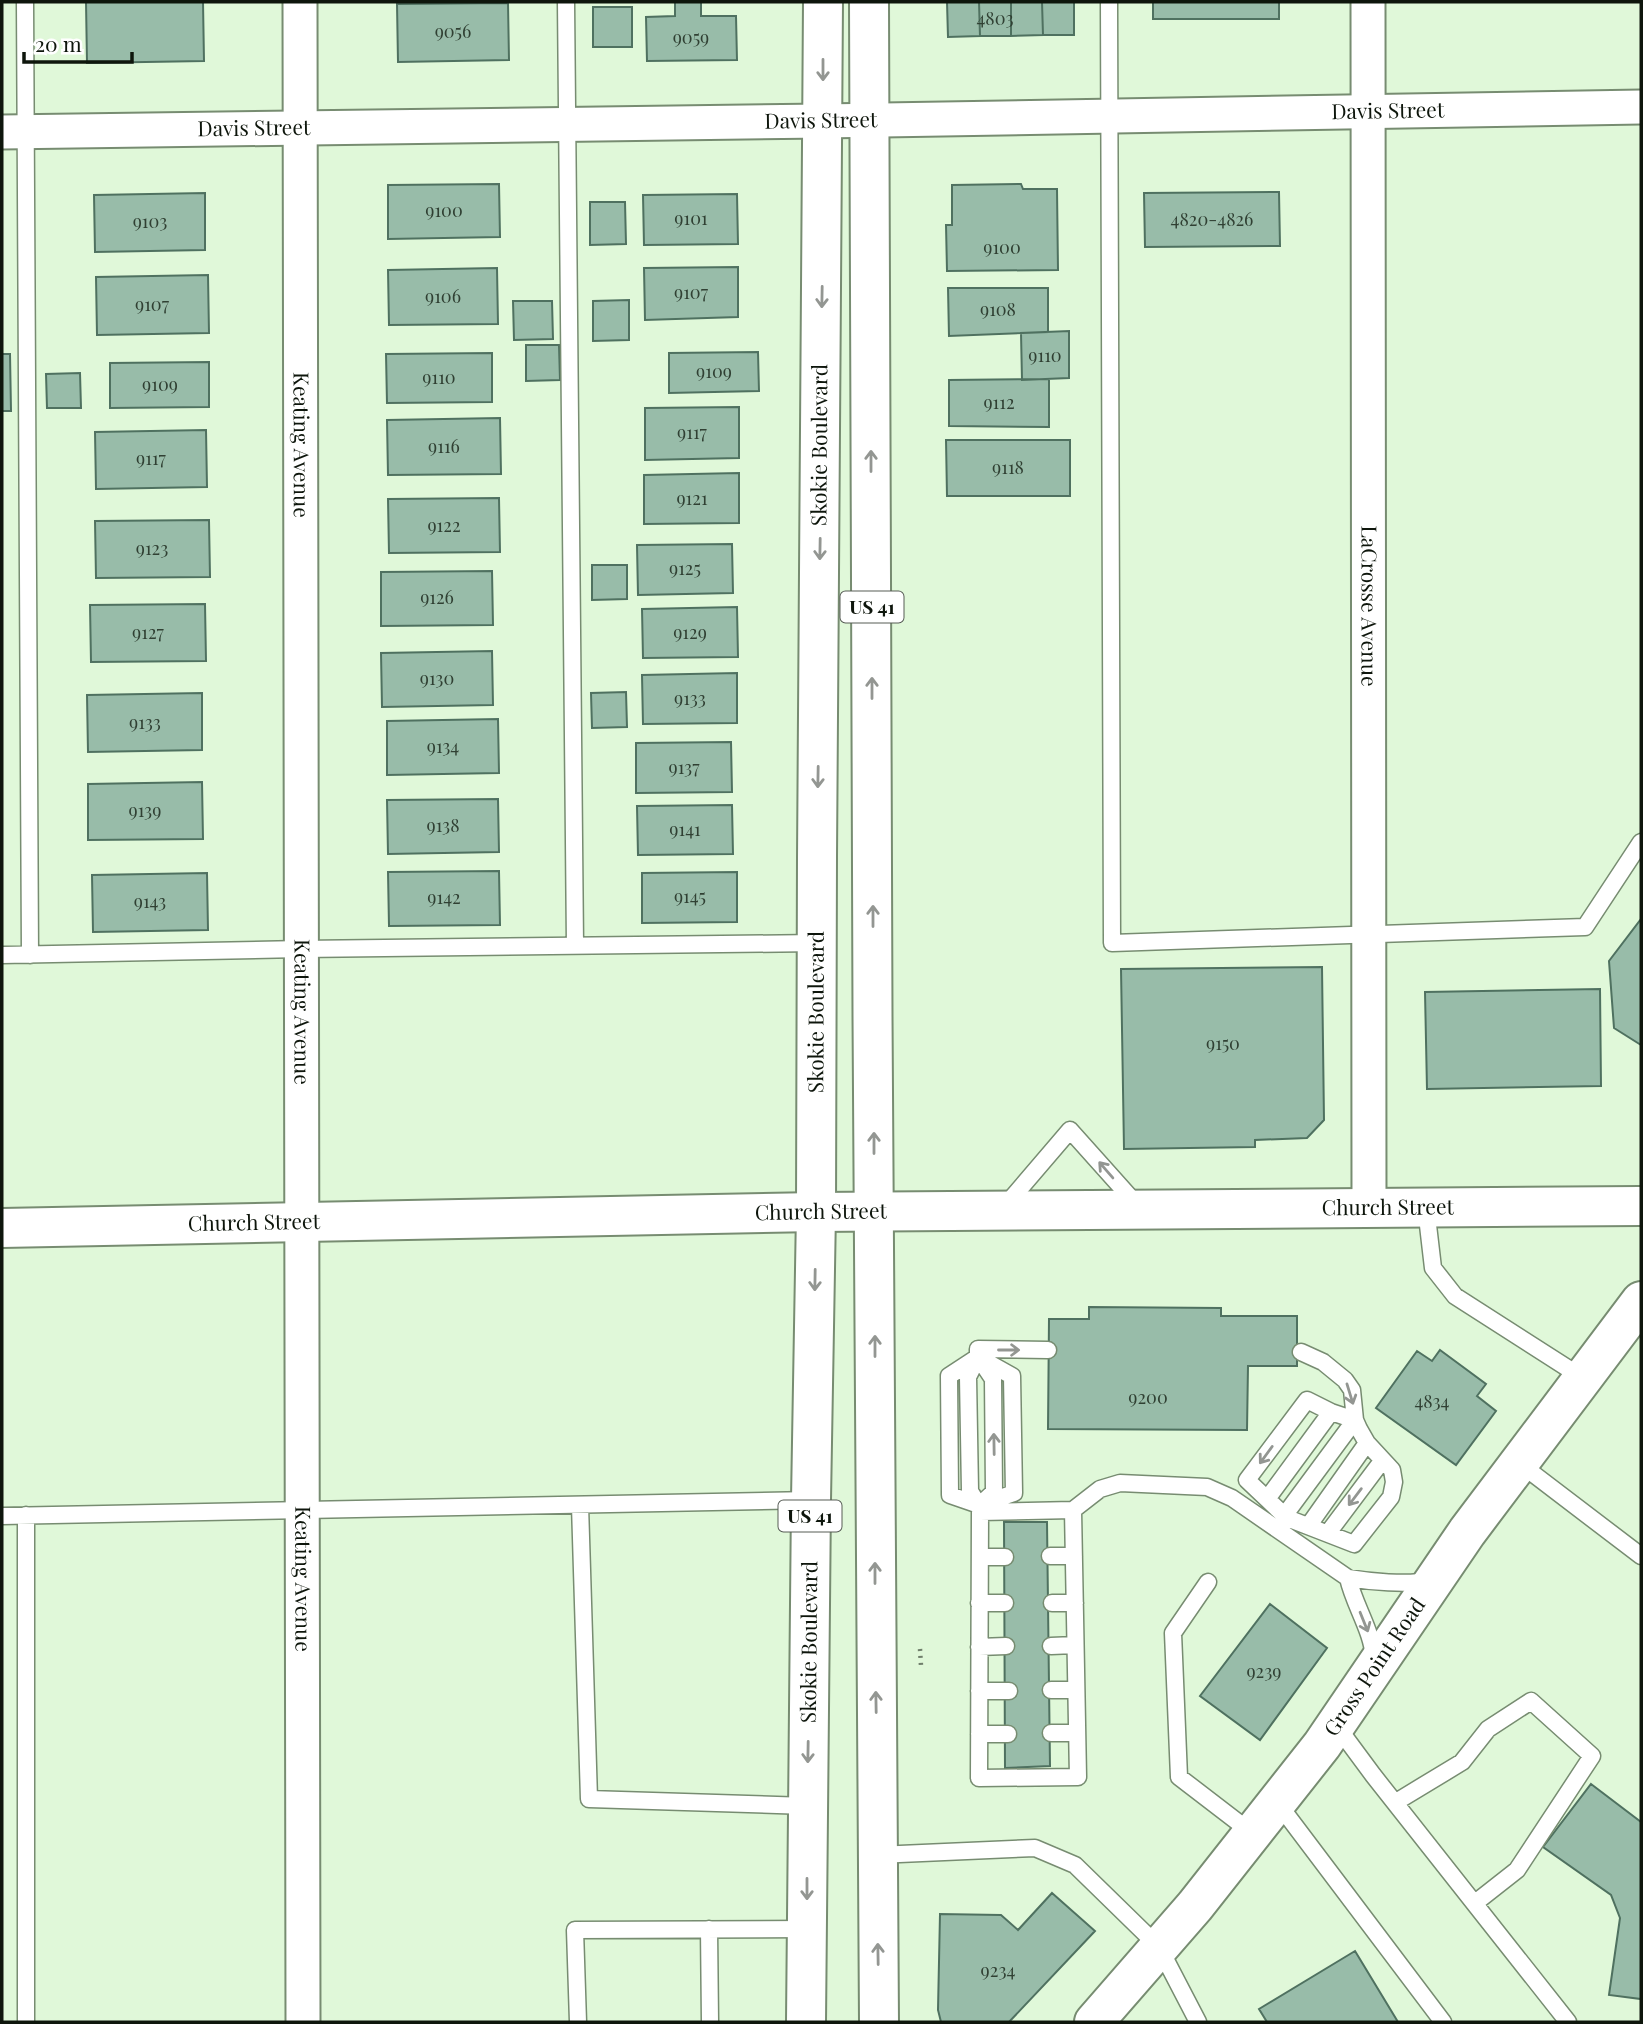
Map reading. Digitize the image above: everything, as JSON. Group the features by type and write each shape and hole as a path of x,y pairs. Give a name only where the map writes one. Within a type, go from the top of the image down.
{"main road":[{"name":"Skokie Boulevard","path":"806,2022 816,1212 823,2"},
{"name":"US 41","path":"869,2 875,1642 879,2022"},
{"name":"Church Street","path":"2,1228 875,1211 1641,1206"},
{"name":"Gross Point Road","path":"1094,2022 1195,1906 1336,1725 1519,1463 1641,1301"}],"street":[{"name":"Keating Avenue","path":"300,2 303,2022"},
{"name":"LaCrosse Avenue","path":"1368,2 1369,1208"},
{"name":"Davis Street","path":"14,131 1641,107"}],"lane":[{"path":"25,2 14,131 30,955"},
{"path":"566,2 575,946"},
{"path":"1110,2 1112,943 1585,927 1641,842"},
{"path":"2,955 817,943"},
{"path":"1002,1210 1070,1130 1142,1210"},
{"path":"1426,1208 1433,1268 1455,1296 1583,1378"},
{"path":"978,1357 978,1349 1048,1350"},
{"path":"978,1357 949,1376 950,1495 979,1508 1073,1510 1100,1489 1120,1483 1207,1487 1283,1521 1309,1525 1354,1544 1391,1497 1394,1482 1392,1470 1367,1443 1355,1420 1352,1390 1345,1380 1324,1362 1301,1352"},
{"path":"978,1357 1013,1376 1014,1493 979,1508"},
{"path":"1355,1420 1307,1400 1247,1480 1267,1499 1283,1521 1348,1577 1366,1581 1422,1582 1437,1577"},
{"path":"1267,1499 1331,1412"},
{"path":"1283,1521 1355,1420"},
{"path":"1309,1525 1367,1443"},
{"path":"1328,1533 1382,1461"},
{"path":"1519,1463 1641,1556"},
{"path":"2,1516 811,1500"},
{"path":"580,1505 589,1799 807,1806"},
{"path":"979,1508 979,1778 1078,1777 1073,1510"},
{"path":"26,1515 26,2022"},
{"path":"1050,1556 1074,1556"},
{"path":"979,1557 1005,1557"},
{"path":"1348,1577 1352,1597 1373,1647 1374,1669"},
{"path":"1208,1582 1173,1633 1179,1777 1252,1833"},
{"path":"979,1603 1005,1604"},
{"path":"1052,1603 1075,1603"},
{"path":"1051,1646 1076,1645"},
{"path":"979,1647 1006,1647"},
{"path":"1051,1690 1076,1690"},
{"path":"979,1691 1009,1691"},
{"path":"1396,1802 1462,1762 1488,1729 1531,1701 1592,1756 1517,1870 1475,1903"},
{"path":"1336,1725 1568,2022"},
{"path":"1051,1733 1077,1732"},
{"path":"979,1734 1008,1734"},
{"path":"1277,1802 1443,2022"},
{"path":"877,1855 1035,1848 1075,1865 1159,1947 1198,2022"},
{"path":"709,1929 710,2022"},
{"path":"578,2022 575,1930 807,1929"}],"path":[{"path":"920,1649 921,1666"}],"building":[{"path":"86,2 203,2 204,61 87,63"},
{"path":"675,2 701,2 701,16 736,16 737,60 647,61 646,17 675,16"},
{"path":"947,2 979,2 980,36 948,37"},
{"path":"979,2 1011,2 1011,36 980,36"},
{"path":"1011,2 1042,2 1043,35 1011,36"},
{"path":"1042,2 1074,2 1074,35 1043,35"},
{"path":"1153,2 1279,2 1279,19 1153,19"},
{"path":"508,3 509,60 398,62 397,4"},
{"path":"593,7 632,7 632,47 593,47"},
{"path":"499,184 500,237 388,239 388,185"},
{"path":"1021,184 1023,189 1057,189 1058,270 947,271 946,225 952,225 952,185"},
{"path":"1279,192 1280,246 1145,247 1144,193"},
{"path":"205,193 205,250 95,252 94,195"},
{"path":"737,194 738,244 644,245 643,195"},
{"path":"590,202 625,202 626,244 590,245"},
{"path":"738,267 738,317 645,320 644,268"},
{"path":"497,268 498,324 389,325 388,270"},
{"path":"208,275 209,333 97,335 96,277"},
{"path":"948,288 1048,288 1048,332 949,336"},
{"path":"629,300 629,340 593,341 593,301"},
{"path":"513,301 552,301 553,339 514,340"},
{"path":"1069,331 1069,378 1022,380 1021,333"},
{"path":"526,345 559,345 560,380 526,381"},
{"path":"758,352 759,391 669,393 669,353"},
{"path":"492,353 492,402 387,403 386,354"},
{"path":"2,354 10,354 11,411 2,411"},
{"path":"209,362 209,407 110,408 110,363"},
{"path":"80,373 81,408 47,408 46,374"},
{"path":"1049,379 1049,427 949,426 949,380"},
{"path":"739,407 739,458 645,460 645,408"},
{"path":"500,418 501,474 388,475 387,420"},
{"path":"206,430 207,487 96,489 95,432"},
{"path":"946,440 1070,440 1070,496 947,496"},
{"path":"739,473 739,523 644,524 644,475"},
{"path":"499,498 500,552 389,553 388,499"},
{"path":"209,520 210,577 96,578 95,521"},
{"path":"732,544 733,593 638,595 637,545"},
{"path":"592,565 627,565 627,599 592,600"},
{"path":"492,571 493,625 381,626 381,572"},
{"path":"205,604 206,661 91,662 90,605"},
{"path":"737,607 738,657 643,658 642,609"},
{"path":"492,651 493,705 382,707 381,653"},
{"path":"737,673 737,723 643,724 642,675"},
{"path":"626,692 627,727 592,728 591,693"},
{"path":"202,693 202,750 88,752 87,695"},
{"path":"498,719 499,773 387,775 387,721"},
{"path":"731,742 732,792 636,793 636,743"},
{"path":"202,782 203,839 88,840 88,784"},
{"path":"498,799 499,852 388,854 387,800"},
{"path":"732,805 733,854 638,855 637,806"},
{"path":"499,871 500,925 389,926 388,872"},
{"path":"737,872 737,922 642,923 642,873"},
{"path":"207,873 208,930 93,932 92,875"},
{"path":"1641,919 1641,1045 1614,1028 1609,961"},
{"path":"1322,967 1324,1120 1307,1138 1255,1140 1255,1147 1124,1149 1121,969"},
{"path":"1600,989 1601,1086 1427,1089 1425,992"},
{"path":"1089,1307 1221,1308 1221,1316 1297,1316 1297,1366 1248,1366 1247,1430 1048,1429 1049,1319 1089,1319"},
{"path":"1440,1350 1486,1384 1477,1396 1496,1411 1456,1465 1376,1408 1417,1351 1432,1361"},
{"path":"1004,1522 1047,1522 1050,1766 1005,1768"},
{"path":"1270,1604 1327,1648 1260,1740 1200,1696"},
{"path":"1591,1784 1641,1822 1641,1999 1609,1995 1620,1918 1611,1895 1543,1847"},
{"path":"1052,1893 1095,1931 1009,2022 941,2022 938,2010 940,1914 1001,1915 1018,1930"},
{"path":"1355,1951 1398,2022 1267,2022 1259,2009"}]}
